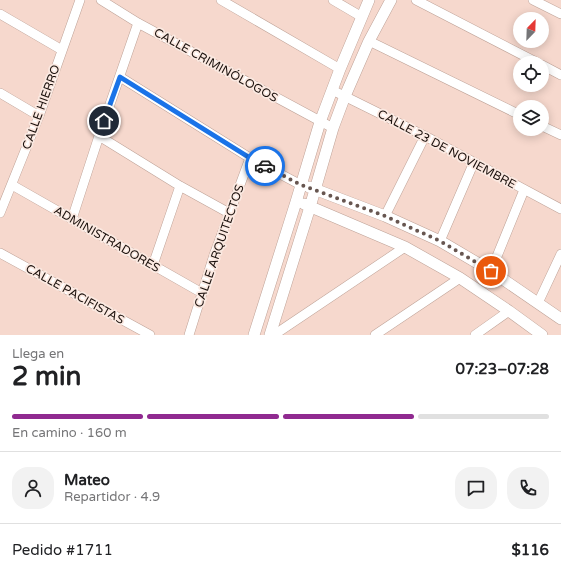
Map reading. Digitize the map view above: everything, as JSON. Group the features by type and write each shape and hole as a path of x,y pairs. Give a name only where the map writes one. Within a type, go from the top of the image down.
{"street":[{"name":"CALLE HIERRO","path":"0,213 38,116 80,0"},
{"name":"CALLE CRIMINÓLOGOS","path":"101,0 138,22 332,128"},
{"path":"221,0 340,69"},
{"path":"333,0 362,17"},
{"path":"254,335 320,122 369,0"},
{"path":"270,335 310,207 332,128 369,41 391,0"},
{"path":"416,0 524,56"},
{"path":"533,0 561,14"},
{"path":"0,14 62,50"},
{"path":"72,219 138,22"},
{"path":"369,41 513,112"},
{"path":"549,69 561,75"},
{"path":"120,77 250,158 301,185 385,216 440,241 491,271 561,319"},
{"name":"CALLE 23 DE NOVIEMBRE","path":"332,90 425,136 561,209"},
{"path":"0,94 38,116"},
{"path":"549,129 561,135"},
{"path":"99,136 180,186 229,213"},
{"path":"385,216 425,136"},
{"name":"CALLE ARQUITECTOS","path":"189,335 214,255 250,158"},
{"path":"440,241 474,162"},
{"name":"ADMINISTRADORES","path":"12,185 202,293"},
{"path":"153,265 180,186"},
{"path":"491,271 524,190"},
{"path":"296,202 405,247 460,278 542,335"},
{"path":"274,335 405,247"},
{"name":"CALLE PACIFISTAS","path":"0,252 150,335"},
{"path":"538,303 561,254"},
{"path":"374,335 460,278"},
{"path":"475,335 509,312"}],"way so far":[{"path":"265,166 301,185 385,216 440,241 491,271"}],"route":[{"path":"104,121 120,77 187,120 265,166"}]}
